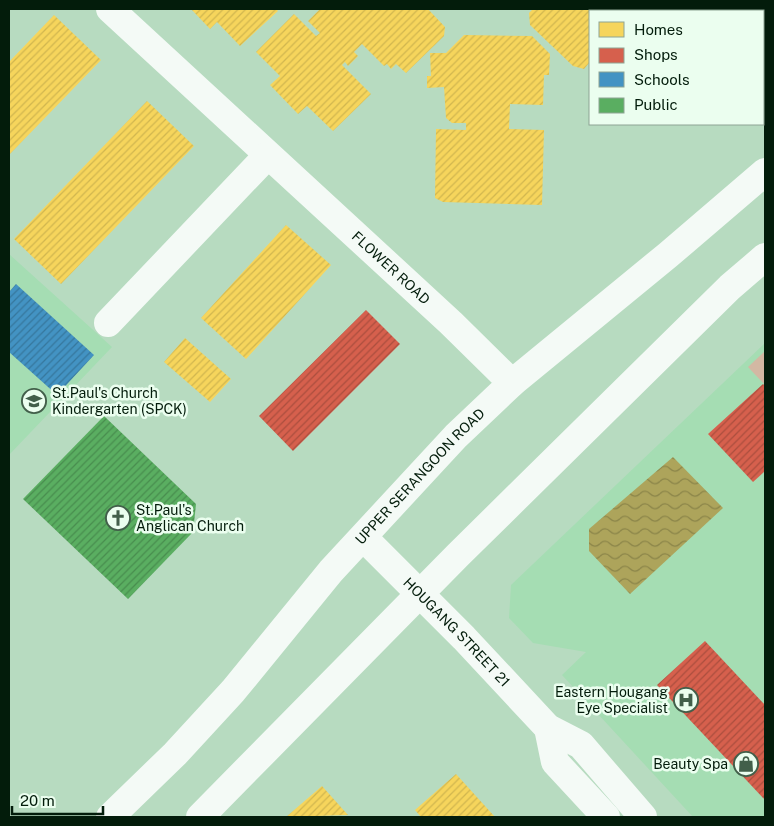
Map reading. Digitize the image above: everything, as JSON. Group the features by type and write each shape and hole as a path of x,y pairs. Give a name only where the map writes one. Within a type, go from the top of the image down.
{"main road":[{"name":"FLOWER ROAD","path":"110,9 267,156 451,322 512,383"},
{"path":"108,322 267,156"},
{"name":"UPPER SERANGOON ROAD","path":"110,817 175,754 233,691 331,571 364,538 456,436 512,383 668,255 765,172"},
{"path":"200,817 421,594 730,288 765,257"},
{"name":"HOUGANG STREET 21","path":"364,538 421,594 548,728 581,745 643,817"},
{"path":"548,728 555,762 606,817"}],"shaded area":[{"name":"St.Paul's Church Kindergarten (SPCK)","path":"9,254 112,347 9,455"},
{"path":"765,343 765,817 693,817 562,675 586,652 533,643 509,618 511,585"},
{"path":"765,351 765,385 748,367"}],"water":[{"path":"673,457 723,508 630,594 589,551 589,529"}],"building: Homes":[{"path":"191,9 276,9 278,11 240,46 217,22 210,29"},
{"path":"320,9 428,9 445,27 444,36 406,73 396,64 391,69 387,64 384,66 362,44 354,52 358,56 348,66 345,62 342,65 371,94 333,131 307,106 298,114 270,85 280,76 256,52 294,14 316,36 320,33 308,21"},
{"path":"533,9 656,9 589,10 589,63 584,69 573,66 530,25 529,13"},
{"path":"696,9 755,9 754,10"},
{"path":"54,15 101,60 9,155 9,62"},
{"path":"464,35 532,36 550,54 549,75 544,75 543,105 510,104 509,129 544,130 542,205 443,202 435,198 436,129 466,130 466,123 452,123 446,118 444,87 427,88 427,76 431,76 430,53 446,53"},
{"path":"147,101 194,146 61,284 14,239"},
{"path":"286,225 331,265 246,359 201,318"},
{"path":"185,338 231,379 210,402 164,362"},
{"path":"456,774 495,817 421,817 415,810"},
{"path":"322,786 348,815 286,817"}],"building: Shops":[{"path":"366,310 400,344 293,451 259,416"},
{"path":"763,384 765,386 765,471 753,482 708,434"},
{"path":"705,641 765,705 765,800 657,685"}],"building: Schools":[{"path":"16,284 94,355 57,395 9,352 9,292"}],"building: Public":[{"name":"St.Paul's Anglican Church","path":"104,416 196,504 193,532 128,599 23,499"}],"place":[{"name":"St.Paul's Church Kindergarten (SPCK)","path":"34,401"},
{"name":"St.Paul's Anglican Church","path":"118,518"},
{"name":"Eastern Hougang Eye Specialist","path":"686,700"},
{"name":"Beauty Spa","path":"746,764"}]}
